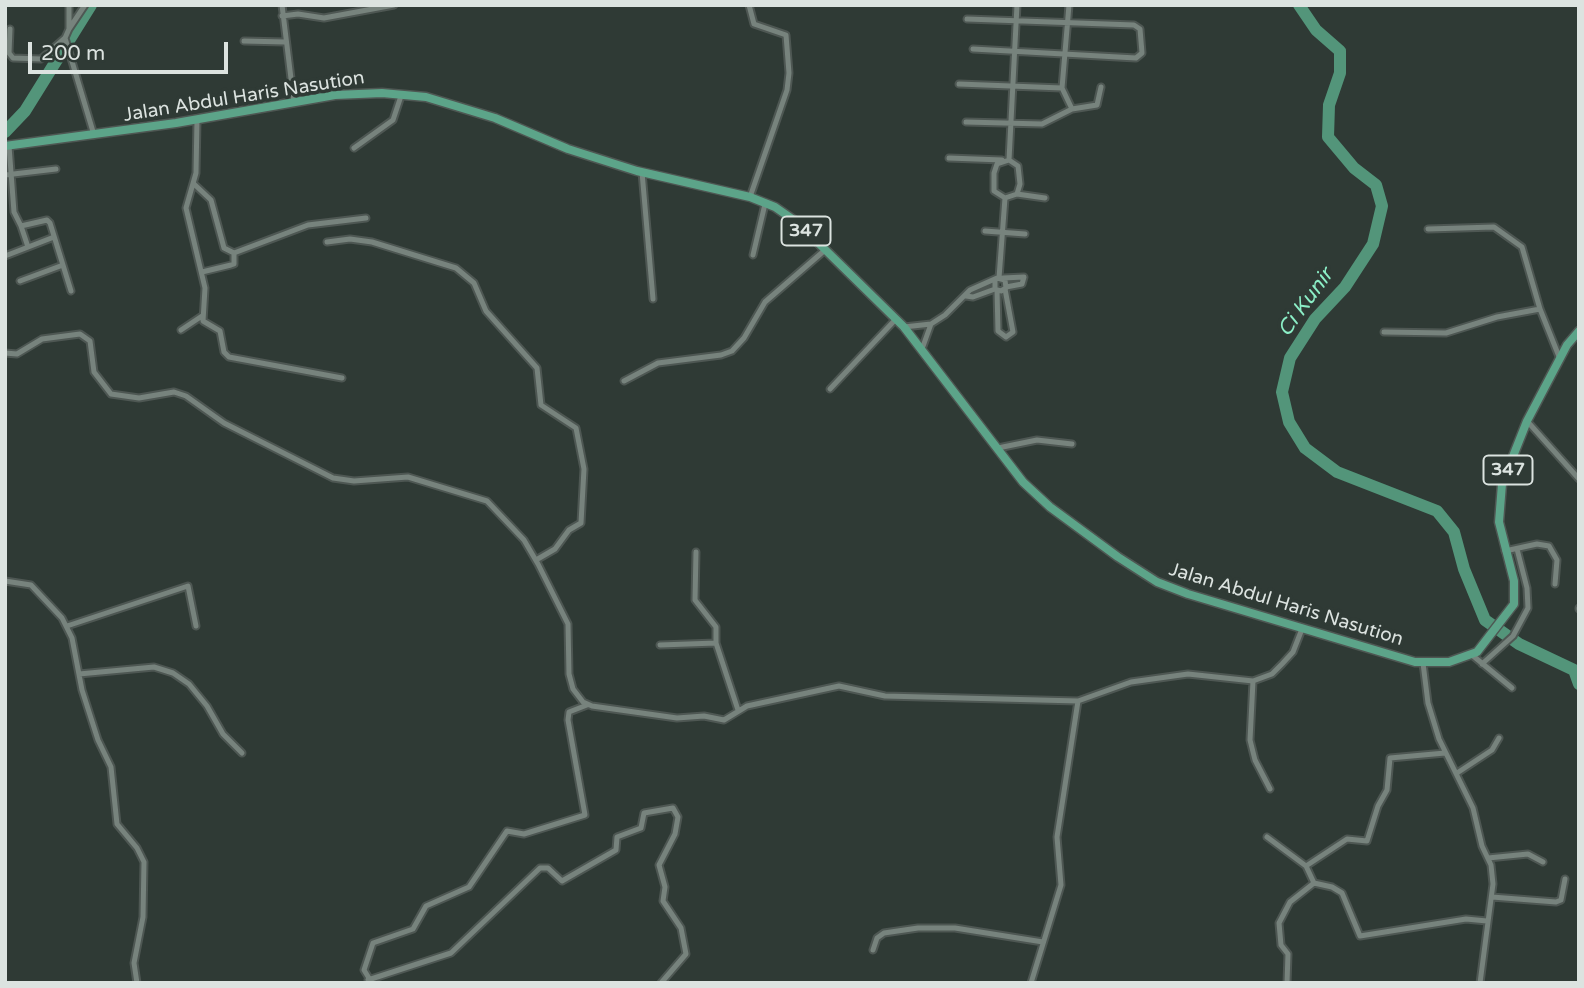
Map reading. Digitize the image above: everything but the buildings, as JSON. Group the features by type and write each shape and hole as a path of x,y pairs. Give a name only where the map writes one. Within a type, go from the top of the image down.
{"main road":[{"name":"Jalan Abdul Haris Nasution","path":"7,146 197,120 357,93 426,97 495,118 568,149 642,172 750,197 798,223 904,327 1023,482 1050,507 1157,582 1302,629 1423,663 1449,662 1475,653"},
{"name":"347","path":"1475,653 1504,620 1514,604 1516,593 1499,522 1502,484 1527,421 1560,359 1579,331"}],"street":[{"path":"10,29 7,56 41,59 66,39 69,29 69,5"},
{"path":"69,29 85,5"},
{"path":"282,5 294,103"},
{"path":"282,16 307,14 324,18 394,5"},
{"path":"749,5 754,24 786,35 789,60 787,90 750,197"},
{"path":"1009,160 1017,5"},
{"path":"1069,5 1062,88 1072,109"},
{"path":"967,19 1067,20 1136,25 1140,29 1142,53 1139,57 973,49"},
{"path":"66,39 94,135"},
{"path":"244,41 285,42"},
{"path":"959,84 1062,88"},
{"path":"967,122 1047,122 1072,109 1097,105 1101,87"},
{"path":"354,148 393,120 401,96"},
{"path":"197,120 194,184 187,218 205,288 203,321 220,331 224,352 229,357 342,378"},
{"path":"7,146 14,212 28,247"},
{"path":"948,158 1009,160 1018,166 1020,184 1017,194"},
{"path":"1002,160 994,173 993,191 1005,198 1017,194 1045,198"},
{"path":"8,175 56,169"},
{"path":"642,172 653,299"},
{"path":"194,184 211,200 224,247 234,253"},
{"path":"999,279 1006,288 1013,332 1006,337 998,331 996,290 1005,198"},
{"path":"753,255 765,204"},
{"path":"5,214 14,212"},
{"path":"234,253 308,225 366,218"},
{"path":"21,226 47,220 71,291"},
{"path":"1428,229 1500,229 1509,240 1522,248 1540,309 1560,359"},
{"path":"985,231 1024,234"},
{"path":"5,256 54,237"},
{"path":"327,242 350,239 372,242 456,268 474,283 484,308 533,362 538,373 541,405 576,428 584,469 581,523 569,530 555,549 536,560"},
{"path":"624,381 658,363 732,351 744,338 762,305 825,250"},
{"path":"202,272 234,264 234,253"},
{"path":"20,281 63,265"},
{"path":"922,349 931,324 970,290 999,279 1024,277 1022,284 973,297 966,296"},
{"path":"1384,332 1446,333 1497,317 1540,309"},
{"path":"181,330 202,316"},
{"path":"830,389 895,320"},
{"path":"904,327 931,324"},
{"path":"5,353 17,354 42,339 75,334 84,336 91,345 94,372 111,394 139,398 174,392 186,396 224,423 333,478 354,481 408,477 492,504 536,560 568,624 569,674 573,689 588,704"},
{"path":"1527,421 1579,479"},
{"path":"998,448 1037,440 1072,444"},
{"path":"1506,551 1549,546 1557,560 1555,583"},
{"path":"1482,664 1513,636 1522,621 1529,598 1517,549"},
{"path":"696,552 693,592 696,603 716,627 716,643 738,710"},
{"path":"5,581 31,585 67,626 98,740 111,767 117,824 138,848 144,862 143,917 134,963 137,983"},
{"path":"67,626 188,586 196,626"},
{"path":"660,983 686,954 684,935 664,905 664,881 659,865 675,834 678,817 673,808 644,813 641,828 617,837 616,850 562,881 548,869 540,868 451,953 370,981 364,970 373,943 413,929 426,906 470,886 507,831 524,834 586,813 568,720 569,712 588,704 677,718 704,716 719,720 728,718 738,710 839,686 885,696 1078,701 1126,683 1188,674 1253,681 1272,674 1282,664 1293,652 1302,629"},
{"path":"660,645 716,643"},
{"path":"1475,653 1482,664 1512,688"},
{"path":"1423,663 1428,703 1444,753 1457,773 1473,808 1492,875 1492,897 1480,983"},
{"path":"79,674 154,667 173,673 188,684 207,706 223,734 242,753"},
{"path":"1253,681 1250,740 1255,760 1270,789"},
{"path":"1031,983 1061,885 1057,837 1078,701"},
{"path":"1457,773 1492,750 1499,738"},
{"path":"1306,866 1347,839 1369,840 1378,806 1387,790 1391,757 1415,758 1444,753"},
{"path":"1268,837 1306,866 1314,883"},
{"path":"1488,858 1528,854 1544,862"},
{"path":"1492,897 1559,902 1565,879"},
{"path":"1314,883 1332,887 1342,893 1360,936 1456,921 1487,921"},
{"path":"1287,983 1288,954 1281,945 1279,923 1290,902 1314,883"},
{"path":"873,950 877,938 884,933 918,928 955,928 1043,942"}],"waterway":[{"path":"5,132 25,111 91,5"},
{"name":"Ci Kunir","path":"1299,5 1316,30 1340,51 1340,73 1329,105 1328,137 1354,168 1376,185 1382,206 1373,244 1345,287 1315,319 1290,358 1282,392 1289,422 1305,448 1337,472 1437,511 1454,532 1464,569 1485,620 1519,644 1574,670 1579,684"}]}
